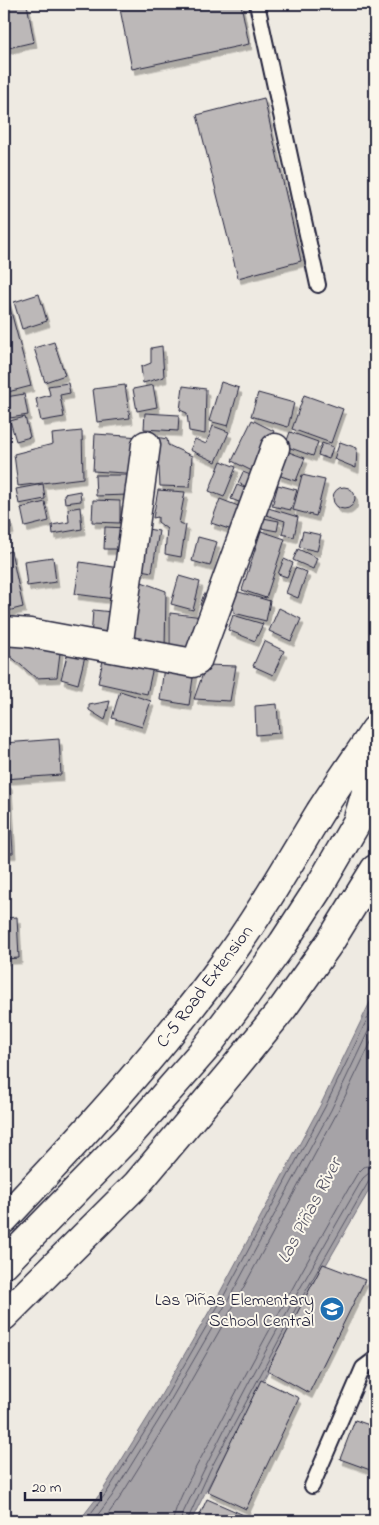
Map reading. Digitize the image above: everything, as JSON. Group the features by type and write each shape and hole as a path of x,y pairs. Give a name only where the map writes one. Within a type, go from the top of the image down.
{"main road":[{"path":"118,648 146,445"},
{"path":"4,631 30,633 192,662 197,661 275,448"},
{"name":"C-5 Road Extension","path":"4,1220 82,1137 178,1022 223,964 264,904 322,810 375,730"},
{"name":"C-5 Road Extension","path":"357,822 375,762"},
{"name":"C-5 Road Extension","path":"4,1264 127,1138 205,1049 284,943 357,822 375,803"},
{"path":"4,1316 137,1184 230,1072 283,1008 330,942 375,868"}],"lane":[{"path":"256,4 318,285"},
{"path":"312,1486 363,1368 375,1359"}],"water":[{"name":"Las Piñas River","path":"375,992 375,1180 300,1310 191,1521 79,1521 103,1490 153,1409 217,1298 321,1104"}],"building":[{"path":"27,4 34,42 4,49 4,6"},
{"path":"119,4 241,4 249,44 132,69"},
{"path":"264,98 301,261 238,278 197,115"},
{"path":"6,293 31,386 4,393 4,294"},
{"path":"39,294 47,321 22,329 14,302"},
{"path":"54,342 65,375 45,382 34,348"},
{"path":"162,346 164,377 143,383 141,367 151,363 151,348"},
{"path":"221,382 239,388 228,426 209,421"},
{"path":"68,383 70,393 60,395 64,417 41,421 36,399 50,395 48,386"},
{"path":"125,385 130,418 97,422 93,389"},
{"path":"153,385 157,407 137,411 133,389"},
{"path":"183,386 206,389 205,434 189,431 187,413 180,410"},
{"path":"258,393 294,403 288,427 251,416"},
{"path":"24,394 28,415 10,418 6,397"},
{"path":"304,395 343,409 331,443 292,429"},
{"path":"145,413 179,415 178,431 144,429"},
{"path":"25,417 30,437 16,441 10,421"},
{"path":"252,420 274,431 254,472 232,461"},
{"path":"213,426 229,432 216,462 190,450 195,439 206,444"},
{"path":"82,431 83,478 18,486 14,454 53,444 52,434"},
{"path":"290,432 318,442 313,456 285,446"},
{"path":"95,434 142,437 140,474 93,471"},
{"path":"156,437 167,439 168,445 192,456 190,487 160,486 159,467 151,456"},
{"path":"340,442 357,448 356,468 334,459"},
{"path":"322,443 333,447 329,459 318,455"},
{"path":"286,451 305,458 296,481 278,475"},
{"path":"221,461 236,467 224,497 209,491"},
{"path":"243,472 258,478 253,489 238,483"},
{"path":"95,475 128,475 128,495 96,496"},
{"path":"302,475 325,480 316,516 293,510"},
{"path":"43,484 45,499 19,504 16,489"},
{"path":"237,485 252,491 247,505 231,499"},
{"path":"278,485 297,490 291,510 272,506"},
{"path":"344,487 352,490 355,498 352,506 344,509 336,506 333,498 336,490"},
{"path":"158,490 185,492 179,523 186,525 181,557 165,554 167,529 158,522 158,517 153,518"},
{"path":"80,491 81,501 65,503 64,494"},
{"path":"220,499 246,509 238,532 211,523"},
{"path":"93,500 120,501 120,523 92,522"},
{"path":"45,502 49,521 25,527 21,508"},
{"path":"80,507 82,529 53,534 52,525 69,522 68,509"},
{"path":"265,507 298,517 294,537 282,534 285,521 264,514"},
{"path":"7,510 11,529 4,530 4,511"},
{"path":"263,518 279,521 277,531 261,528"},
{"path":"105,527 126,528 125,549 104,549"},
{"path":"142,528 159,531 152,572 135,569"},
{"path":"261,531 285,539 266,598 242,590"},
{"path":"303,531 321,535 317,551 299,547"},
{"path":"198,537 217,542 210,566 192,561"},
{"path":"298,549 317,558 313,569 293,560"},
{"path":"11,551 23,607 4,612 4,553"},
{"path":"53,557 56,582 27,586 24,561"},
{"path":"284,559 293,563 287,577 278,574"},
{"path":"80,562 119,568 114,599 75,594"},
{"path":"295,568 307,572 298,598 286,593"},
{"path":"179,576 200,582 193,610 171,604"},
{"path":"139,581 166,591 165,649 125,633"},
{"path":"232,590 270,601 266,621 234,613"},
{"path":"204,594 216,598 212,610 200,605"},
{"path":"279,608 301,619 291,641 269,631"},
{"path":"93,610 112,612 110,640 91,638"},
{"path":"170,613 203,617 196,653 170,648"},
{"path":"233,615 263,624 255,641 228,630"},
{"path":"264,641 284,651 273,675 253,666"},
{"path":"4,642 61,645 57,677 36,678 8,654"},
{"path":"69,648 86,652 78,684 61,679"},
{"path":"104,656 153,667 147,694 98,683"},
{"path":"206,665 236,666 230,701 194,699"},
{"path":"164,666 194,671 189,705 160,700"},
{"path":"120,691 151,701 142,727 112,718"},
{"path":"110,701 105,720 89,710 89,705"},
{"path":"277,704 279,733 256,735 255,706"},
{"path":"59,739 61,775 4,779 4,743"},
{"path":"4,783 9,783 13,853 4,853"},
{"path":"17,917 19,958 4,959 4,918"},
{"path":"323,1264 365,1280 309,1393 267,1370"},
{"path":"261,1380 299,1398 246,1509 207,1491"},
{"path":"355,1420 375,1427 375,1464 373,1471 340,1459"},
{"path":"207,1499 246,1516 244,1521 197,1521"},
{"path":"256,1516 269,1521 254,1521"}],"place":[{"name":"Las Piñas Elementary School Central","path":"332,1309"}]}
